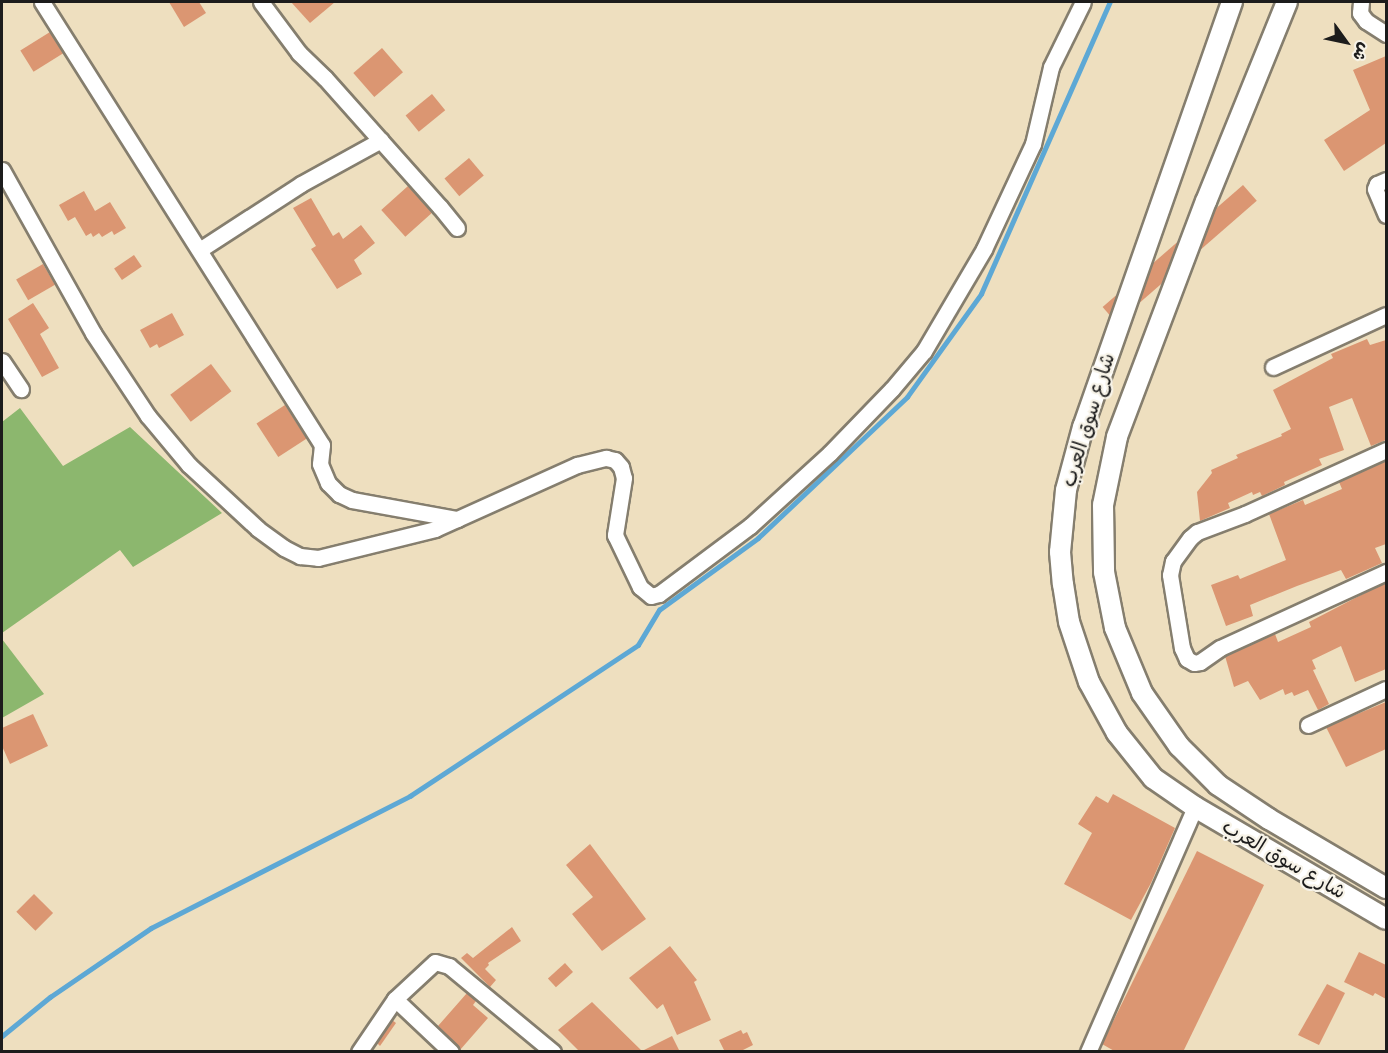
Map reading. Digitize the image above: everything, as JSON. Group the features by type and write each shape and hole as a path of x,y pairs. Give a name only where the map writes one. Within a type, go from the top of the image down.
{"main road":[{"name":"شارع سوق العرب","path":"1232,2 1083,427 1066,490 1060,552 1069,622 1089,682 1117,733 1153,778 1195,807 1386,919"},
{"path":"1287,2 1206,201 1117,437 1103,505 1104,572 1115,628 1142,693 1179,746 1218,785 1269,819 1386,888"}],"street":[{"path":"42,2 201,249 322,445 320,464 328,483 339,494 352,500 457,519"},
{"path":"261,2 299,53 381,140 457,228"},
{"path":"2,170 93,333 148,416 189,465 258,529 284,549 300,556 318,558 435,529 577,465 606,458 615,460 621,467 624,478 615,535 640,587 651,596 659,594 750,526 830,453 892,389 924,351 984,249 1033,144 1051,67 1083,2"},
{"path":"1361,2 1360,13 1366,21 1386,34"},
{"path":"201,249 301,184 381,140"},
{"path":"1386,180 1377,184 1375,189 1386,214"},
{"path":"1273,367 1386,315"},
{"path":"2,361 21,389"},
{"path":"1386,450 1245,514 1197,532 1183,544 1170,574 1182,648 1187,659 1194,663 1200,662 1220,648 1386,572"},
{"path":"1308,725 1386,689"},
{"path":"1088,1052 1195,807"},
{"path":"359,1052 394,999 435,962 449,966 553,1052"},
{"path":"394,999 452,1052"}],"green space":[{"path":"20,408 63,466 130,427 222,513 133,567 120,550 2,633 2,422"},
{"path":"2,639 44,694 2,718"}],"building":[{"path":"169,2 199,2 206,13 184,27"},
{"path":"291,2 335,2 310,23"},
{"path":"50,32 63,53 34,72 20,51"},
{"path":"382,48 403,72 374,97 353,73"},
{"path":"1386,56 1386,143 1344,171 1324,140 1370,110 1353,70"},
{"path":"432,94 445,110 419,132 406,115"},
{"path":"469,158 484,176 459,196 444,179"},
{"path":"1243,185 1257,201 1116,323 1103,307"},
{"path":"408,186 432,213 405,237 381,210"},
{"path":"84,191 95,211 110,202 126,228 114,235 112,231 102,237 99,233 93,237 91,233 86,236 75,217 68,221 59,205"},
{"path":"311,198 333,236 339,232 343,239 361,225 375,243 354,260 362,274 337,289 311,249 316,246 293,208"},
{"path":"134,255 142,267 122,280 114,268"},
{"path":"43,264 55,285 28,300 16,280"},
{"path":"33,303 49,328 40,334 59,368 42,377 8,319"},
{"path":"172,313 184,335 159,348 157,344 150,348 140,330"},
{"path":"1367,339 1370,345 1386,340 1386,440 1371,446 1352,398 1329,407 1344,450 1319,459 1322,465 1284,482 1285,485 1262,496 1260,492 1253,495 1252,492 1228,503 1230,508 1200,521 1197,492 1212,473 1211,470 1238,458 1236,455 1282,436 1281,434 1291,429 1273,390 1333,358 1331,354"},
{"path":"211,364 231,391 191,422 170,395"},
{"path":"285,405 307,439 278,457 256,424"},
{"path":"1386,460 1386,544 1375,548 1382,563 1346,579 1341,570 1297,586 1250,605 1253,616 1226,626 1211,585 1238,575 1240,579 1286,560 1269,514 1303,500 1305,505 1342,489 1339,482"},
{"path":"1386,582 1386,669 1355,682 1341,646 1312,660 1316,669 1313,670 1329,704 1318,710 1308,690 1294,696 1292,692 1285,695 1283,689 1260,700 1248,681 1234,687 1225,656 1275,634 1278,642 1311,627 1309,622"},
{"path":"1386,702 1386,749 1346,767 1326,727"},
{"path":"33,714 48,746 10,764 2,746 2,728"},
{"path":"1113,794 1175,828 1151,883 1131,920 1064,884 1092,833 1078,824 1096,796 1108,803"},
{"path":"590,844 646,919 602,951 572,914 593,897 566,865"},
{"path":"1197,851 1264,885 1183,1052 1116,1052 1102,1044"},
{"path":"34,894 53,913 35,931 16,912"},
{"path":"512,927 521,941 488,963 485,969 496,980 490,987 461,958 467,953 473,958"},
{"path":"670,946 697,980 694,982 711,1020 677,1035 663,1004 657,1009 629,978"},
{"path":"1359,952 1386,965 1386,999 1375,993 1373,996 1344,982"},
{"path":"565,963 573,972 556,987 548,978"},
{"path":"1327,984 1345,993 1319,1045 1298,1035"},
{"path":"467,993 476,1001 473,1005 488,1018 460,1050 438,1026"},
{"path":"592,1002 642,1051 672,1036 680,1052 580,1052 558,1030"},
{"path":"392,1020 396,1023 380,1046 377,1043"},
{"path":"741,1030 743,1034 747,1032 753,1045 739,1052 725,1052 719,1040"}],"waterway":[{"path":"2,1036 50,997 151,928 410,796 638,645 659,610 758,538 907,397 981,294 1110,2"}]}
